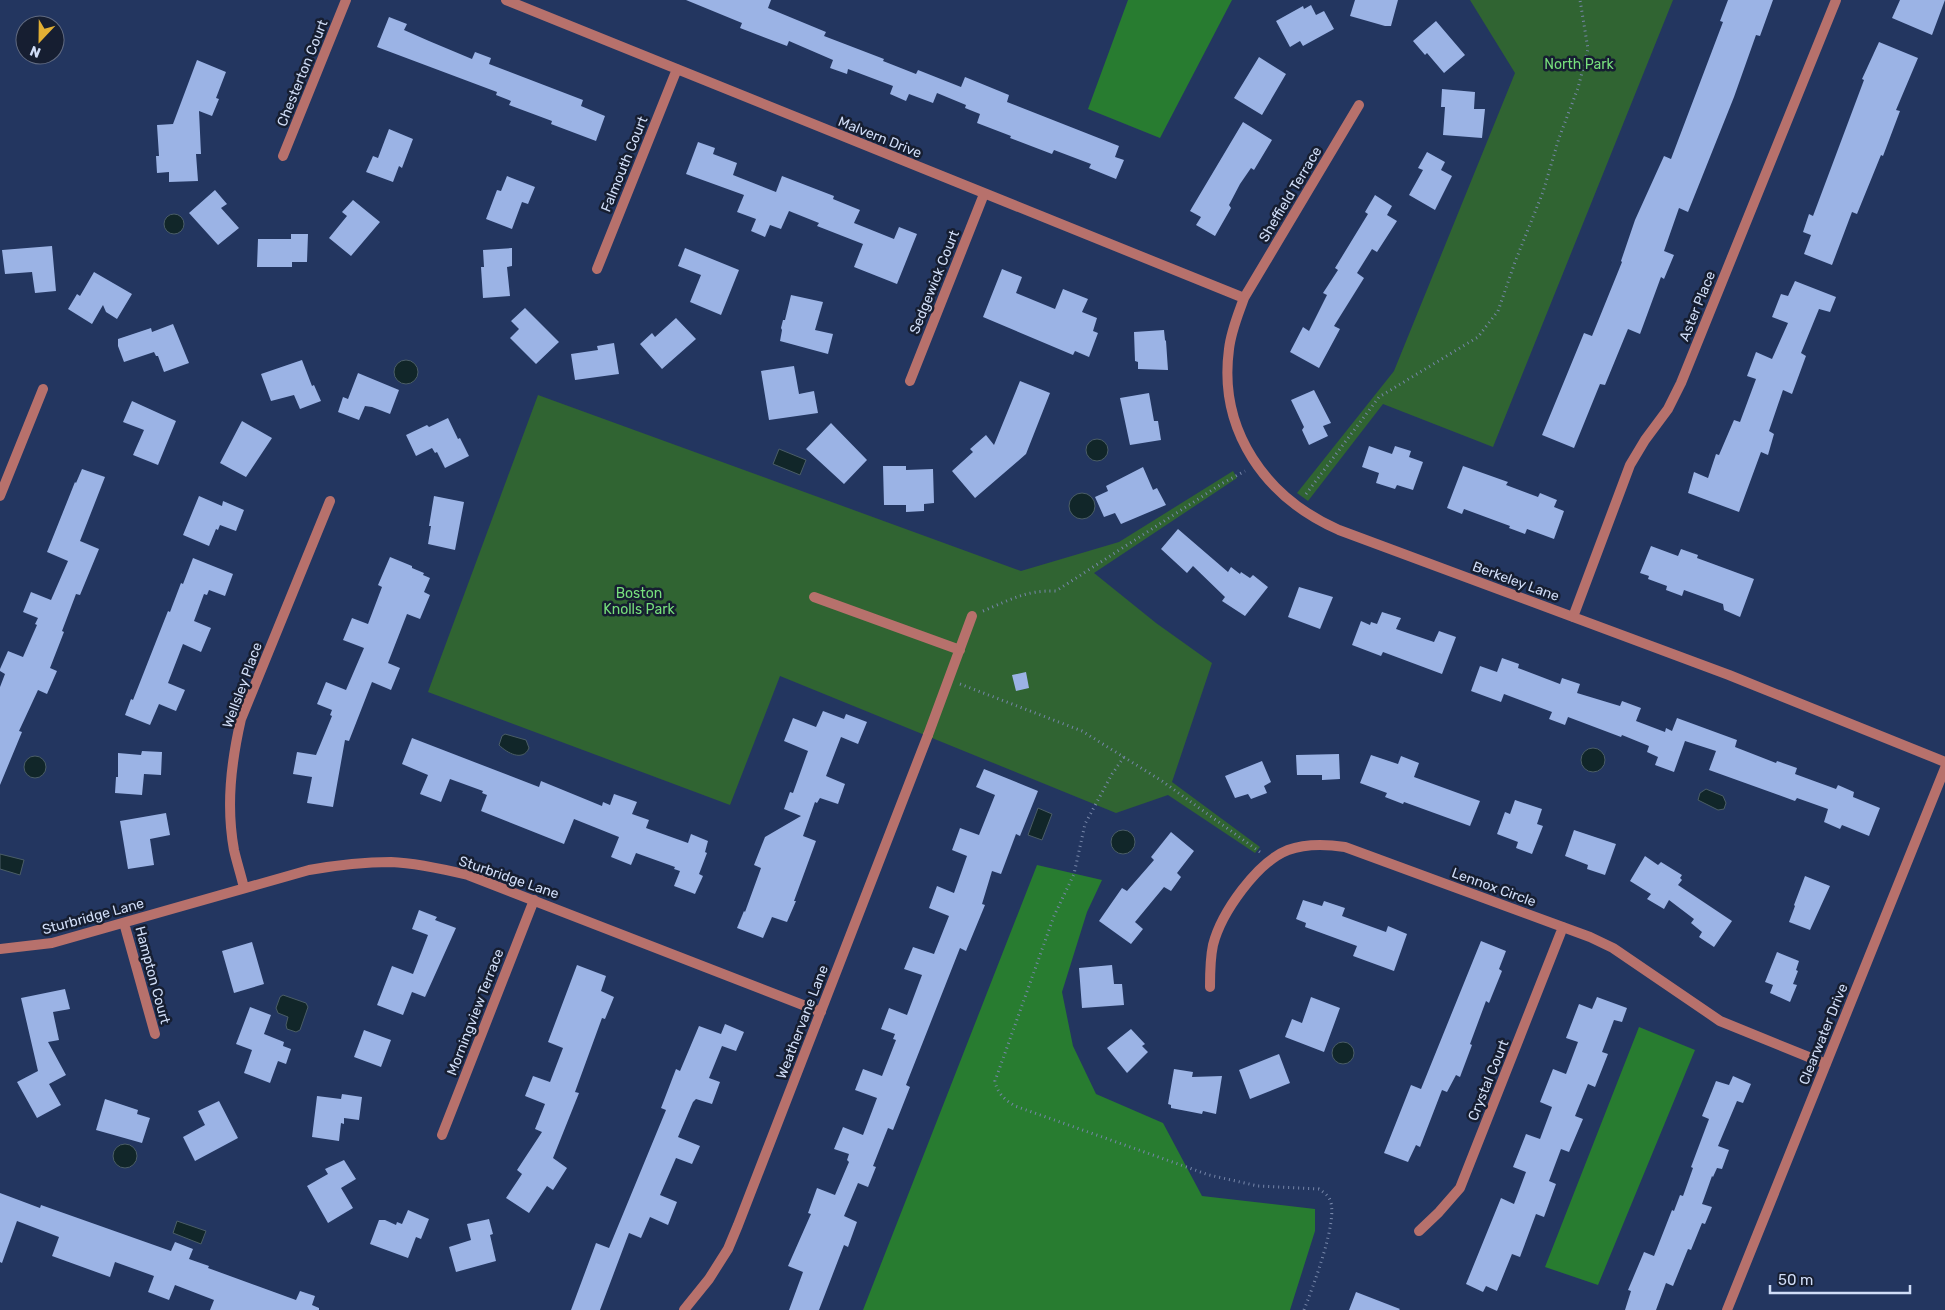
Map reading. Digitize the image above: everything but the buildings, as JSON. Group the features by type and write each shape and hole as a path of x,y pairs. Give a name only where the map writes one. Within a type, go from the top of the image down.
{"street":[{"name":"Chesterton Court","path":"283,156 346,0"},
{"name":"Malvern Drive","path":"506,0 1244,298"},
{"name":"Aster Place","path":"1573,617 1630,466 1645,440 1668,409 1681,382 1836,0"},
{"name":"Falmouth Court","path":"596,268 677,70"},
{"name":"Sheffield Terrace","path":"1244,298 1359,105"},
{"name":"Sedgewick Court","path":"910,381 984,194"},
{"name":"Berkeley Lane","path":"1244,298 1232,332 1229,349 1228,376 1231,405 1238,431 1257,465 1271,483 1296,506 1322,523 1339,530 1728,675 1945,762"},
{"path":"0,496 43,389"},
{"name":"Wellsley Place","path":"244,888 234,851 230,818 230,784 234,751 241,719 330,501"},
{"path":"814,596 960,650"},
{"name":"Weathervane Lane","path":"684,1310 709,1279 728,1249 928,736 972,616"},
{"name":"Clearwater Drive","path":"1727,1310 1945,768"},
{"name":"Lennox Circle","path":"1210,987 1209,966 1213,943 1226,915 1247,884 1271,859 1288,850 1307,845 1325,844 1346,847 1590,937 1613,948 1720,1021 1826,1064"},
{"name":"Sturbridge Lane","path":"0,948 52,943 309,870 348,864 392,862 430,866 468,875 821,1012"},
{"name":"Morningview Terrace","path":"442,1135 534,900"},
{"name":"Hampton Court","path":"124,923 155,1034"},
{"name":"Crystal Court","path":"1419,1231 1460,1188 1564,927"}],"path":[{"path":"1296,506 1379,397 1478,337 1498,311 1543,192 1559,138 1578,88 1588,49 1580,0"},
{"path":"972,616 1026,593 1040,590 1056,591 1223,483 1257,465"},
{"path":"949,680 1082,731 1162,780 1271,859"},
{"path":"1124,757 1112,774 1085,824 1074,874 1054,916 995,1081 996,1087 1002,1096 1015,1106 1201,1173 1258,1186 1319,1189 1330,1200 1332,1208 1331,1219 1324,1251 1304,1310"}],"green space":[{"path":"1128,0 1232,0 1160,138 1088,109"},
{"name":"North Park","path":"1470,0 1673,0 1493,447 1383,404 1308,501 1297,493 1394,371 1515,73"},
{"name":"Boston Knolls Park","path":"538,395 1021,571 1119,542 1233,471 1237,478 1094,573 1156,623 1212,663 1172,782 1260,847 1255,853 1168,795 1116,813 780,676 730,805 428,692"},
{"path":"1037,865 1102,880 1087,912 1062,992 1073,1046 1096,1094 1163,1123 1202,1196 1315,1209 1315,1231 1290,1310 863,1310"},
{"path":"1639,1027 1695,1050 1598,1285 1545,1267"}],"shaded area":[{"path":"170,214 178,214 184,220 184,228 178,234 170,234 164,228 164,220"},
{"path":"406,360 415,363 418,372 415,381 406,384 397,381 394,372 397,363"},
{"path":"1097,439 1105,442 1108,450 1105,458 1097,461 1089,458 1086,450 1089,442"},
{"path":"779,449 806,460 800,475 773,464"},
{"path":"1082,493 1091,497 1095,506 1091,515 1082,519 1073,515 1069,506 1073,497"},
{"path":"505,734 526,740 529,748 523,755 510,753 499,745 502,736"},
{"path":"1593,748 1601,752 1605,760 1601,768 1593,772 1585,768 1581,760 1585,752"},
{"path":"35,756 45,763 46,767 39,777 35,778 25,771 24,767 31,757"},
{"path":"1706,789 1723,796 1726,803 1724,809 1718,810 1698,800 1700,793"},
{"path":"1038,808 1052,814 1042,840 1028,835"},
{"path":"1123,830 1128,831 1134,837 1134,847 1128,853 1123,854 1118,853 1112,847 1111,842 1112,837 1118,831"},
{"path":"0,854 24,860 20,875 0,869"},
{"path":"283,995 306,1003 308,1007 300,1030 296,1032 287,1029 288,1017 278,1013 276,1008 280,997"},
{"path":"1343,1042 1351,1045 1354,1053 1351,1061 1343,1064 1335,1061 1332,1053 1335,1045"},
{"path":"125,1144 134,1147 137,1156 134,1165 125,1168 116,1165 113,1156 116,1147"},
{"path":"177,1221 206,1231 201,1244 173,1233"}]}
